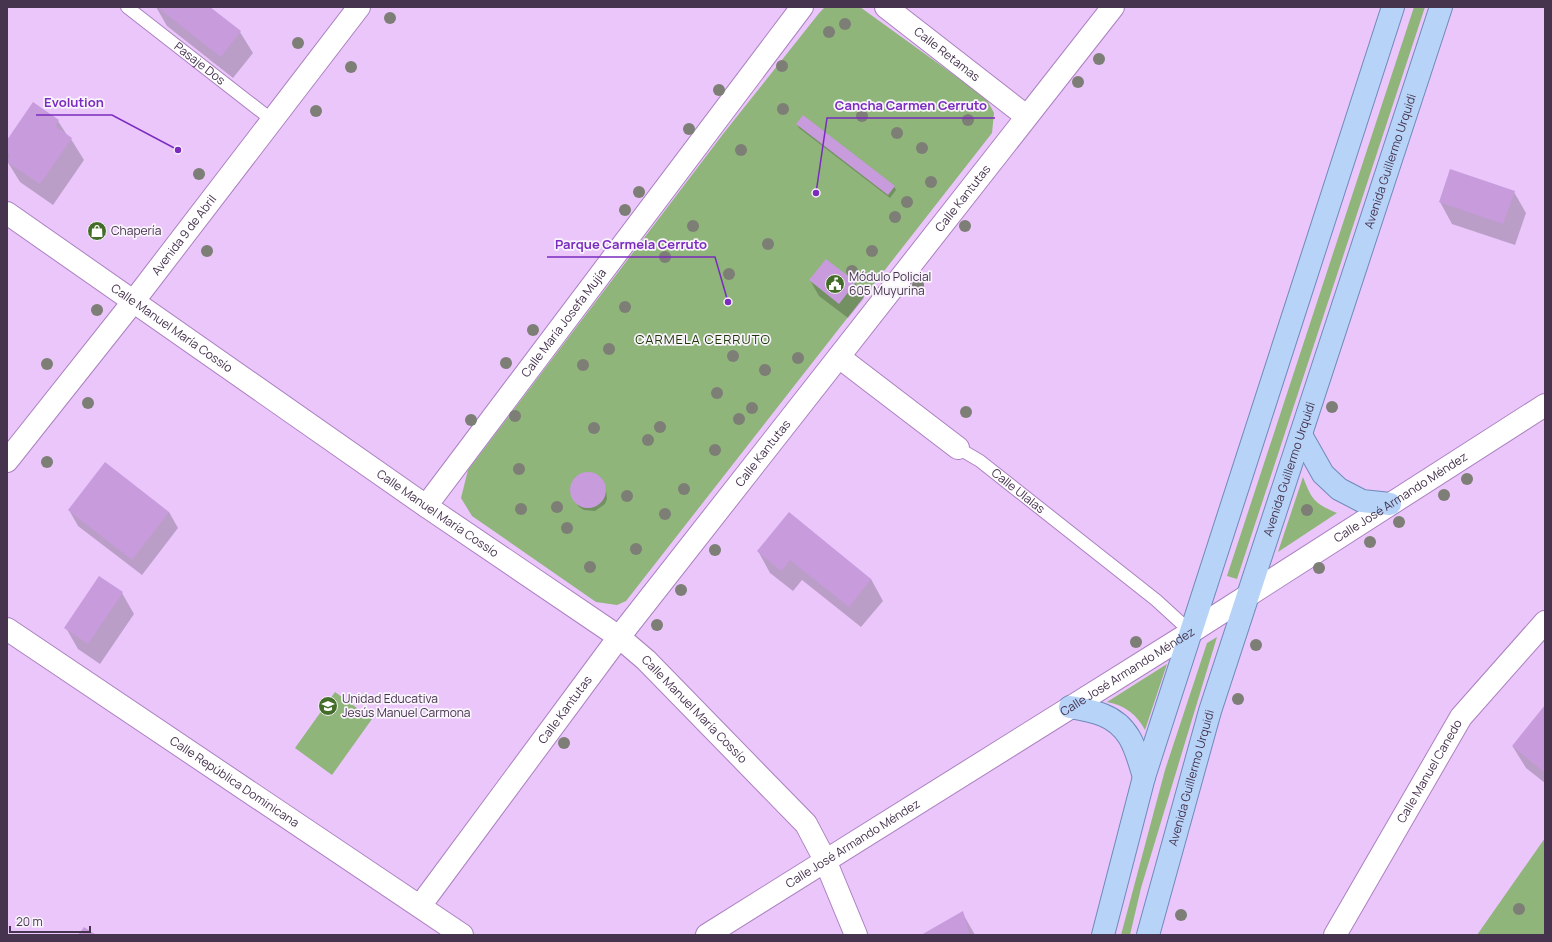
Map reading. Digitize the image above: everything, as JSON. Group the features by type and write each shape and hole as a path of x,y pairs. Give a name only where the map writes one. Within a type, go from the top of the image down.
{"main road":[{"path":"1103,935 1144,777 1393,7"},
{"name":"Avenida Guillermo Urquidi","path":"1148,935 1210,711 1250,594 1441,7"},
{"path":"1301,435 1323,474 1339,489 1362,501 1390,504"},
{"path":"1070,707 1104,715 1123,728 1134,745 1144,777"}],"street":[{"name":"Avenida 9 de Abril","path":"7,461 133,302 360,7"},
{"name":"Calle María Josefa Mujía","path":"426,506 802,7"},
{"name":"Calle Retamas","path":"886,7 1026,116"},
{"name":"Calle Kantutas","path":"420,906 619,637 1026,116 1113,7"},
{"name":"Calle Manuel María Cossío","path":"7,213 426,506 619,637 646,660 806,824 825,860 856,935"},
{"name":"Calle Ulalas","path":"839,357 958,448"},
{"name":"Calle José Armando Méndez","path":"707,935 1191,632 1545,405"},
{"name":"Calle Manuel Canedo","path":"1335,935 1461,717 1545,622"},
{"name":"Calle República Dominicana","path":"7,629 462,935"}],"lane":[{"name":"Pasaje Dos","path":"126,7 272,120"},
{"name":"Calle Ulalas","path":"958,448 980,461 1132,581 1156,600 1191,632"}],"green space":[{"path":"825,7 860,7 986,98 994,113 992,133 626,601 617,605 596,602 472,516 461,498 468,470 723,134"},
{"path":"1414,7 1425,7 1237,579 1227,576"},
{"path":"1303,477 1315,500 1337,513 1278,552"},
{"path":"1217,637 1141,888 1130,935 1121,935 1165,770 1207,643"},
{"path":"1167,664 1145,730 1134,715 1125,708 1107,702"},
{"path":"335,692 372,719 332,775 295,748"},
{"path":"1545,838 1545,935 1477,935"}],"building":[{"path":"157,7 210,7 241,31 221,57"},
{"path":"33,102 59,120 55,126 72,138 40,184 7,162 10,155 7,153 7,140"},
{"path":"803,115 895,186 888,195 796,124"},
{"path":"1450,169 1515,191 1503,224 1439,202"},
{"path":"826,259 856,282 839,304 809,280"},
{"path":"105,462 169,512 132,560 68,510"},
{"path":"588,472 601,477 606,490 601,503 588,508 575,503 570,490 575,477"},
{"path":"789,512 871,579 849,607 790,560 781,571 757,551"},
{"path":"99,576 123,592 88,644 64,628"},
{"path":"1545,705 1545,773 1512,746"},
{"path":"963,911 970,935 921,935"},
{"path":"84,927 96,935 78,935"}],"place":[{"name":"Evolution","path":"178,150"},
{"name":"Cancha Carmen Cerruto","path":"816,193"},
{"name":"Chapería","path":"97,231"},
{"name":"Módulo Policial 605 Muyurina","path":"835,284"},
{"name":"Parque Carmela Cerruto","path":"728,302"},
{"name":"Unidad Educativa Jesús Manuel Carmona","path":"328,706"}],"district":[{"name":"CARMELA CERRUTO","path":"703,339"}]}
